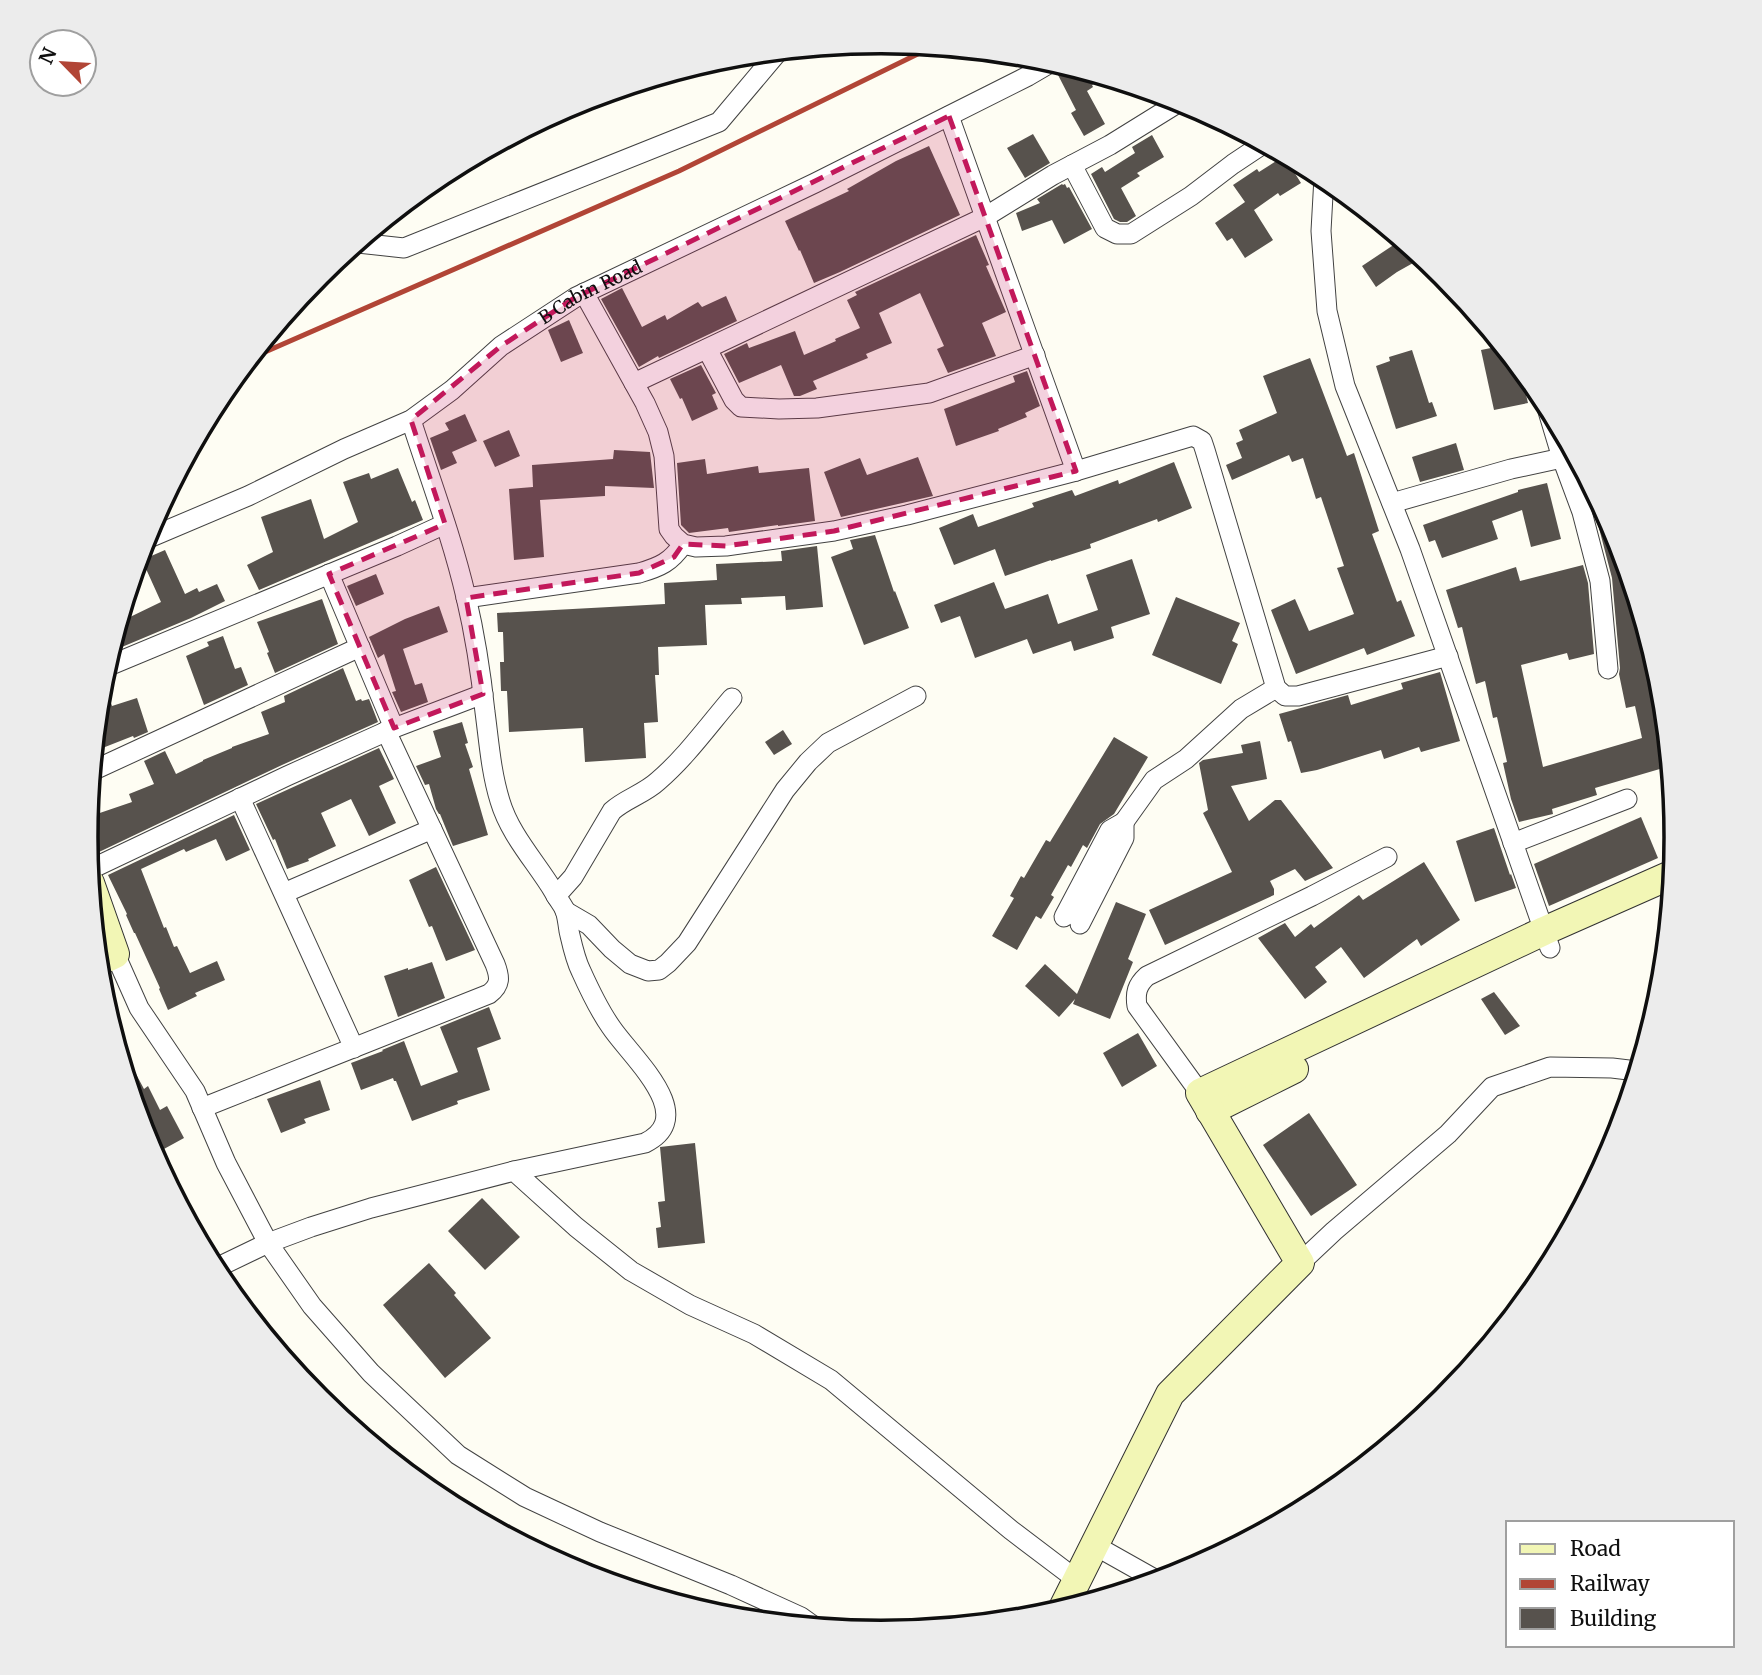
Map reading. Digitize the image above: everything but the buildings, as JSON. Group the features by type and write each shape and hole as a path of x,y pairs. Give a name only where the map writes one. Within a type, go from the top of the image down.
{"street":[{"path":"370,244 404,248 719,122 769,63"},
{"name":"B Cabin Road","path":"159,534 248,496 411,420 452,390 500,346 584,293 803,189 1038,70"},
{"path":"634,383 985,217 1168,109"},
{"path":"950,116 1076,471"},
{"path":"1072,165 1105,228 1117,234 1131,234 1191,196 1255,149"},
{"path":"1323,191 1321,232 1326,310 1345,386 1415,561 1547,940"},
{"path":"584,293 658,432 664,456 669,529 683,544 696,547 726,546 834,531 1076,471 1193,436 1202,441 1276,688 1285,696 1298,696 1448,656"},
{"path":"707,349 734,400 741,407 779,409 817,408 929,393 1035,355"},
{"path":"411,420 466,598 494,776 501,804 514,833 561,903 630,964 648,971 659,970 687,943 785,790 828,743 916,695"},
{"path":"1558,444 1582,512 1600,581 1608,670"},
{"path":"1392,503 1511,469 1562,458"},
{"path":"118,662 445,524"},
{"path":"466,598 639,573 658,568 674,557 683,544"},
{"path":"202,1108 489,994 498,983 499,975 495,964 432,829 329,574"},
{"path":"101,767 360,647"},
{"path":"1072,920 1124,838 1124,822 1154,780 1186,759 1241,709 1276,688"},
{"path":"99,865 390,729 483,694"},
{"path":"224,1264 268,1243 371,1208 513,1171 645,1143 656,1138 667,1118 665,1104 651,1078 611,1028 596,1001 580,968 561,903 573,877 612,811 657,783 732,698"},
{"path":"240,798 354,1048"},
{"path":"1513,843 1627,799"},
{"path":"284,893 432,829"},
{"path":"1300,1263 1205,1102 1137,1006 1135,996 1139,983 1146,976 1387,857"},
{"path":"1205,1102 1547,940 1663,879"},
{"path":"1547,940 1662,896"},
{"path":"108,961 195,1091 226,1163 268,1243 312,1306 371,1373 458,1455 525,1497 600,1532 732,1585 799,1616"},
{"path":"1068,1598 1170,1394 1300,1263 1448,1134 1492,1087 1550,1067 1629,1070"},
{"path":"513,1171 631,1271 690,1306 754,1334 831,1380 1011,1530 1077,1580"},
{"path":"1094,1545 1146,1574"}],"highlighted area":[{"path":"949,116 1076,471 834,531 726,546 683,544 674,557 639,573 466,598 483,694 394,728 329,574 445,524 411,420 501,346 576,297"}],"railway":[{"path":"269,350 679,171 915,55"}]}
